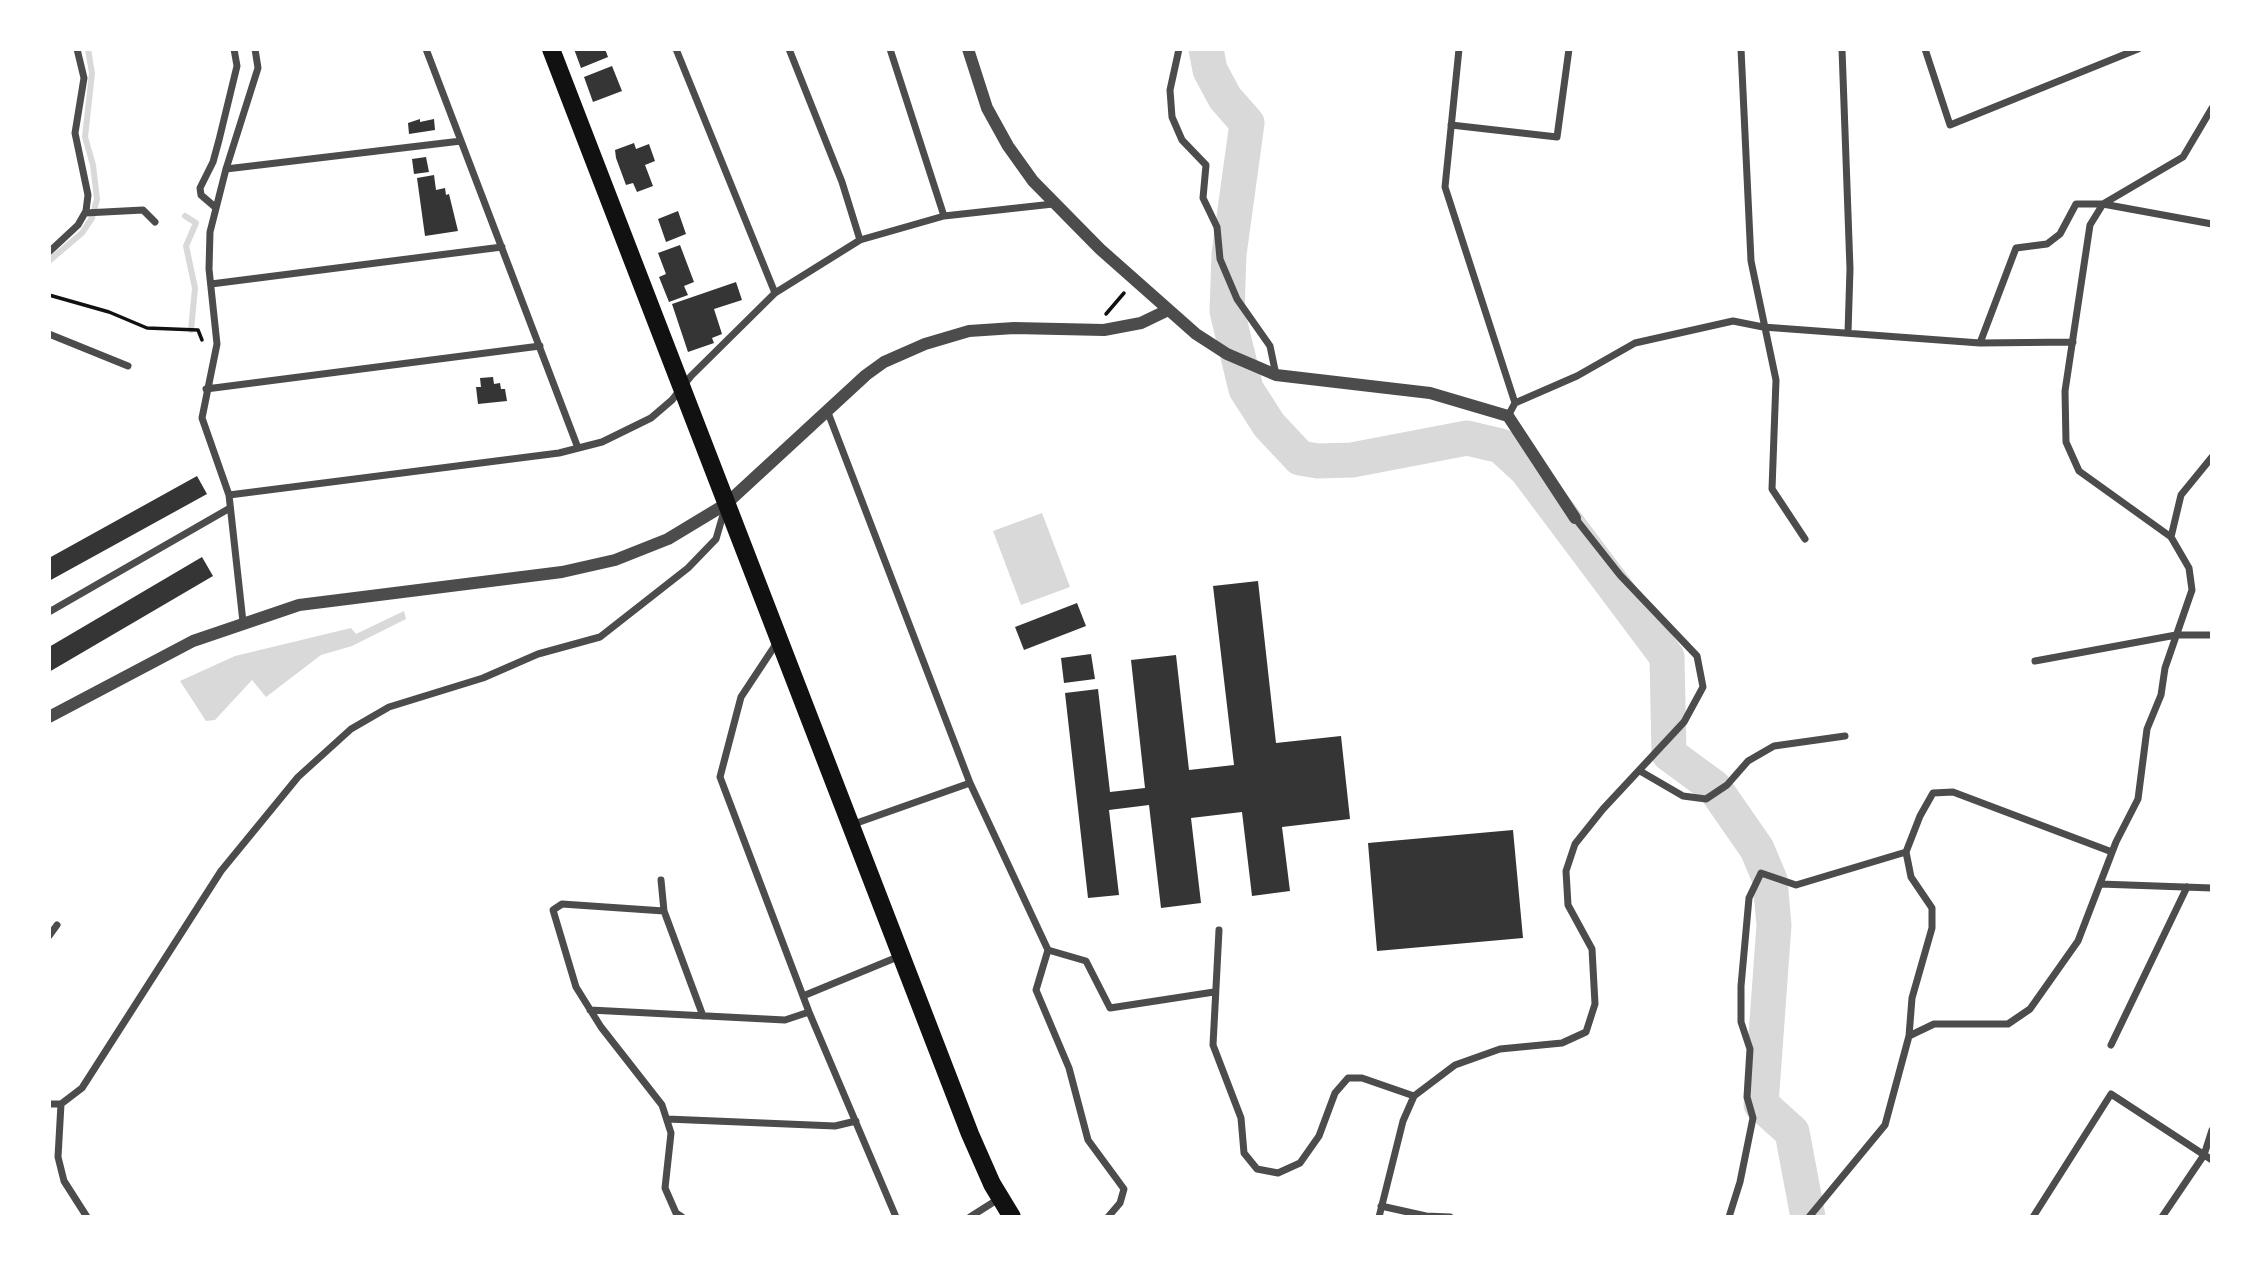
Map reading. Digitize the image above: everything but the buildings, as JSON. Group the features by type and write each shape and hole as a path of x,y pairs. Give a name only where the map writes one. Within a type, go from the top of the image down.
{"main road":[{"path":"551,49 970,1134 1000,1198 1012,1217"}],"street":[{"path":"49,252 78,225 86,213 88,195 75,132 83,78 77,49"},
{"path":"215,207 201,195 200,188 213,162 222,129 237,66 234,49"},
{"path":"243,622 229,495 204,427 202,405 217,344 209,250 215,207 258,68 255,49"},
{"path":"426,49 578,448"},
{"path":"676,49 775,293"},
{"path":"789,49 842,182 860,240"},
{"path":"890,49 944,216"},
{"path":"968,49 987,108 1020,164 1053,204 1196,334 1227,354 1276,375 1430,393 1508,416 1575,518 1620,575 1697,656 1703,687 1684,722 1603,809 1575,844 1566,871 1568,905 1592,949 1595,1004 1586,1032 1562,1042 1500,1049 1455,1065 1415,1096 1404,1121 1378,1217"},
{"path":"1179,49 1170,90 1172,117 1182,140 1206,165 1203,198 1217,227 1220,259 1237,299 1270,346 1276,375"},
{"path":"1459,49 1445,187 1515,403"},
{"path":"1451,124 1557,137 1569,49"},
{"path":"1741,49 1751,261 1776,380 1773,489 1805,539"},
{"path":"1842,49 1850,269 1848,333"},
{"path":"1925,49 1950,125 2138,49"},
{"path":"1909,1036 1934,1024 2008,1024 2030,1009 2078,941 2112,852 2138,799 2147,729 2161,695 2165,668 2192,590 2189,568 2171,537 2079,471 2066,442 2065,391 2090,225 2103,204 2183,157 2212,108"},
{"path":"226,169 461,141"},
{"path":"229,495 559,453 602,442 651,418 672,400 681,387 775,293 860,240 944,216 1053,204"},
{"path":"1980,343 2016,248 2047,244 2060,233 2076,204 2103,204 2212,224"},
{"path":"86,213 143,210 155,222"},
{"path":"211,284 502,247"},
{"path":"49,717 193,641 299,605 562,572 615,560 668,539 726,504 827,409 884,362 925,344 969,331 1014,328 1104,330 1141,323 1168,310"},
{"path":"1508,416 1515,403 1577,376 1635,343 1734,321 1763,327 1980,343 2073,342"},
{"path":"49,334 128,366"},
{"path":"206,389 540,346"},
{"path":"827,409 970,783 1048,950 1036,989 1069,1068 1088,1140 1124,1189 1120,1203 1108,1217"},
{"path":"2171,537 2181,495 2212,457"},
{"path":"49,1104 61,1104 82,1088 221,871 298,777 342,737 389,707 483,678 538,654 600,637 688,568 716,539 726,504"},
{"path":"49,612 230,508"},
{"path":"2035,661 2176,635 2212,635"},
{"path":"778,641 741,697 720,778 809,1012 896,1217"},
{"path":"1640,771 1683,796 1706,799 1727,785 1748,761 1774,746 1845,736"},
{"path":"850,825 970,783"},
{"path":"1809,1217 1885,1125 1909,1036 1912,998 1933,928 1932,908 1911,877 1906,852 1920,816 1933,793 1953,792 2112,852"},
{"path":"1729,1217 1741,1182 1753,1118 1747,1097 1750,1049 1741,1022 1741,986 1749,898 1760,873 1796,885 1906,852"},
{"path":"661,880 664,911 703,1016"},
{"path":"2100,884 2212,888"},
{"path":"2111,1045 2187,887"},
{"path":"664,911 562,904 553,910 576,987 590,1010 662,1105 671,1133 665,1188 676,1213 682,1217"},
{"path":"49,936 57,925"},
{"path":"1219,930 1213,1045 1241,1118 1244,1153 1256,1170 1278,1173 1300,1163 1319,1136 1335,1093 1348,1078 1362,1078 1415,1096"},
{"path":"1048,950 1086,961 1110,1008 1214,992"},
{"path":"803,996 901,956"},
{"path":"590,1010 785,1020 809,1012"},
{"path":"2033,1217 2111,1094 2208,1158"},
{"path":"61,1104 58,1157 64,1181 87,1217"},
{"path":"667,1119 835,1126 856,1121"},
{"path":"2162,1217 2208,1158 2212,1129"},
{"path":"970,1217 1000,1198"},
{"path":"1381,1206 1426,1216 1450,1217"}],"path":[{"path":"49,295 109,312 147,328 198,330"}],"shaded area":[{"path":"1042,513 1070,587 1021,605 993,531"},
{"path":"404,611 406,619 352,646 321,655 266,697 252,680 215,720 206,721 180,681 235,656 351,628 356,634"}],"waterway":[{"path":"49,261 82,233 92,218 97,199 93,165 85,137 92,73 88,49"},
{"path":"1206,49 1210,70 1225,98 1247,123 1229,254 1227,311 1246,389 1269,425 1300,458 1318,461 1352,460 1467,438 1501,446 1526,469 1667,657 1669,754 1714,787 1757,849 1770,880 1774,925 1761,1104 1792,1132 1808,1217"},
{"path":"185,216 196,223 186,246 195,288 191,330"}]}
